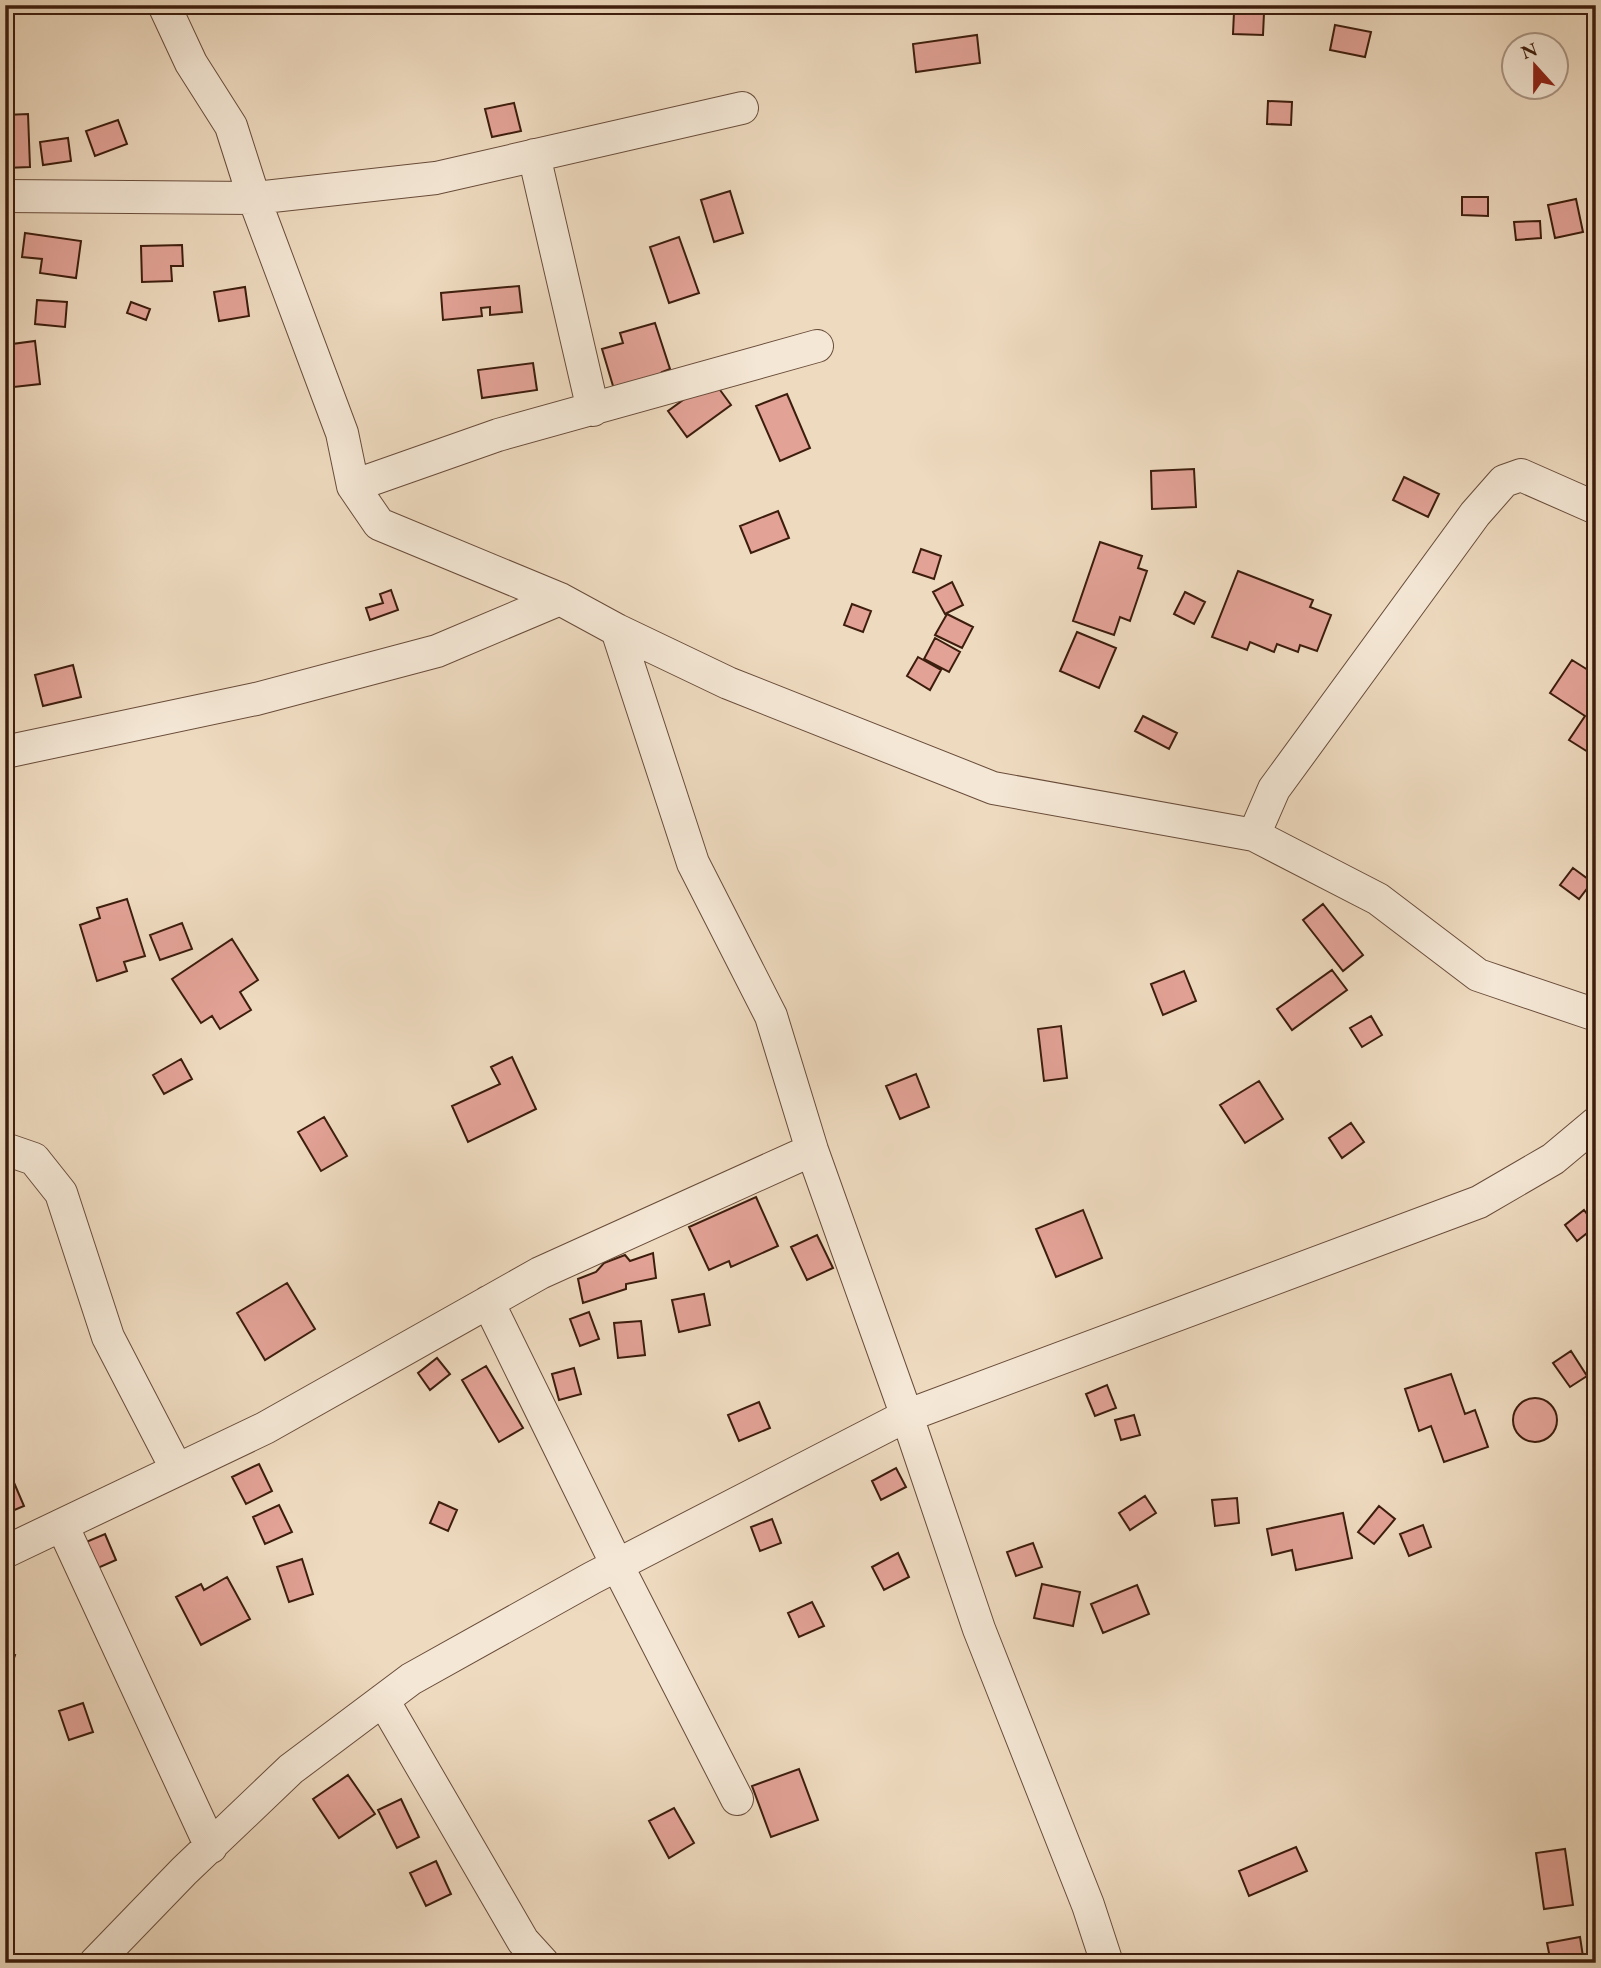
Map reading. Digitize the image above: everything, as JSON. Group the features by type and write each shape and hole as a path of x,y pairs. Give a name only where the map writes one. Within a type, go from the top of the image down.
{"street":[{"path":"164,5 191,63 231,126 254,198 342,433 353,486 379,524 560,599 617,630 729,683 993,788 1254,835 1378,899 1478,975 1595,1012"},
{"path":"5,196 254,198 436,178 742,108"},
{"path":"534,155 593,410"},
{"path":"353,486 498,435 817,346"},
{"path":"1254,835 1274,789 1467,525 1504,481 1521,475 1596,508"},
{"path":"5,752 256,699 437,651 560,599"},
{"path":"617,630 693,863 771,1016 812,1150 979,1629 1088,1905 1107,1963"},
{"path":"95,1963 184,1871 291,1769 411,1679 617,1565 906,1416 1479,1202 1553,1159 1596,1123"},
{"path":"5,1149 34,1159 61,1193 108,1336 177,1470"},
{"path":"5,1552 265,1428 540,1273 812,1150"},
{"path":"488,1301 617,1565 737,1799"},
{"path":"62,1525 211,1847"},
{"path":"383,1700 523,1941 543,1963"}],"building":[{"path":"1234,12 1264,13 1263,35 1233,34"},
{"path":"1335,25 1371,32 1365,57 1330,50"},
{"path":"977,35 980,63 916,72 913,44"},
{"path":"1268,101 1292,102 1291,125 1267,124"},
{"path":"514,103 521,131 492,137 485,109"},
{"path":"28,114 30,167 5,168 5,115"},
{"path":"118,120 127,144 95,156 86,131"},
{"path":"68,138 71,161 43,165 40,142"},
{"path":"730,191 743,233 714,242 701,200"},
{"path":"1462,197 1488,197 1488,216 1462,215"},
{"path":"1576,199 1583,232 1555,238 1548,205"},
{"path":"1540,221 1541,238 1516,240 1514,222"},
{"path":"25,233 81,241 76,278 40,273 42,259 22,257"},
{"path":"679,237 699,293 669,303 650,247"},
{"path":"182,245 183,266 171,266 172,281 142,282 141,246"},
{"path":"519,286 522,312 490,315 490,307 481,308 482,316 443,320 441,293"},
{"path":"245,287 249,316 219,321 214,292"},
{"path":"37,300 67,302 65,327 35,324"},
{"path":"131,302 150,309 146,320 127,313"},
{"path":"655,323 670,369 662,372 665,380 616,396 602,349 623,343 620,333"},
{"path":"35,341 40,384 5,388 5,345"},
{"path":"533,363 537,390 482,398 478,370"},
{"path":"712,379 731,405 687,437 668,411"},
{"path":"787,394 810,448 780,461 756,406"},
{"path":"1194,469 1196,507 1152,509 1151,471"},
{"path":"1404,477 1439,494 1428,517 1393,500"},
{"path":"778,511 789,538 751,553 740,526"},
{"path":"1100,542 1142,556 1138,568 1147,571 1130,621 1120,617 1114,635 1073,621"},
{"path":"921,549 941,556 934,579 913,572"},
{"path":"1238,571 1313,600 1310,607 1331,615 1317,651 1300,645 1298,652 1277,644 1274,652 1250,642 1247,650 1212,637"},
{"path":"952,582 963,605 945,614 933,592"},
{"path":"391,590 398,610 370,620 366,608 383,603 380,594"},
{"path":"1185,592 1205,602 1194,624 1174,614"},
{"path":"852,604 871,611 863,632 844,625"},
{"path":"947,614 973,627 962,648 935,635"},
{"path":"1077,632 1116,648 1099,688 1060,671"},
{"path":"935,638 960,652 949,672 924,659"},
{"path":"918,657 941,670 930,690 907,676"},
{"path":"1572,660 1596,675 1596,757 1569,740 1585,716 1550,693"},
{"path":"73,665 81,697 43,706 35,675"},
{"path":"1143,716 1177,733 1169,749 1135,731"},
{"path":"1573,868 1592,882 1579,899 1560,885"},
{"path":"127,899 145,956 124,962 127,971 97,981 80,925 100,918 97,908"},
{"path":"1323,904 1363,955 1343,971 1303,920"},
{"path":"182,923 192,949 160,960 150,935"},
{"path":"232,939 258,980 240,992 251,1010 220,1029 212,1016 201,1023 172,979"},
{"path":"1332,970 1347,990 1292,1030 1277,1009"},
{"path":"1184,971 1196,1001 1163,1015 1151,984"},
{"path":"1371,1016 1382,1035 1362,1047 1350,1028"},
{"path":"1061,1026 1067,1078 1044,1081 1038,1029"},
{"path":"512,1057 536,1109 468,1142 452,1106 500,1084 491,1067"},
{"path":"181,1059 192,1079 164,1094 153,1075"},
{"path":"916,1074 929,1107 900,1119 886,1086"},
{"path":"1259,1081 1283,1119 1245,1143 1220,1105"},
{"path":"324,1117 347,1156 321,1171 298,1132"},
{"path":"1351,1123 1364,1142 1342,1158 1329,1138"},
{"path":"756,1197 778,1246 731,1267 729,1261 709,1270 689,1227"},
{"path":"1083,1210 1102,1258 1056,1277 1036,1229"},
{"path":"1584,1210 1596,1226 1577,1241 1565,1225"},
{"path":"817,1235 833,1268 807,1280 791,1247"},
{"path":"653,1253 656,1278 626,1284 626,1289 583,1303 578,1279 596,1272 604,1263 625,1255 630,1261"},
{"path":"287,1283 315,1329 265,1360 237,1313"},
{"path":"704,1294 710,1325 679,1332 672,1300"},
{"path":"589,1312 599,1339 580,1346 570,1319"},
{"path":"641,1321 645,1355 618,1358 614,1323"},
{"path":"1571,1351 1587,1376 1570,1387 1553,1363"},
{"path":"437,1358 450,1374 430,1390 418,1373"},
{"path":"486,1366 523,1428 499,1442 462,1380"},
{"path":"574,1368 581,1394 559,1400 552,1374"},
{"path":"1451,1374 1465,1414 1475,1410 1488,1447 1444,1462 1431,1426 1419,1431 1405,1389"},
{"path":"1107,1385 1116,1408 1095,1416 1086,1394"},
{"path":"1535,1398 1544,1399 1551,1404 1556,1411 1556,1429 1551,1436 1544,1441 1535,1442 1526,1441 1519,1436 1514,1429 1513,1420 1514,1411 1519,1404 1526,1399"},
{"path":"759,1402 770,1428 739,1441 728,1415"},
{"path":"1134,1415 1140,1435 1121,1440 1115,1420"},
{"path":"259,1464 272,1491 246,1504 232,1477"},
{"path":"896,1468 906,1487 881,1500 872,1481"},
{"path":"12,1478 24,1506 5,1514 5,1481"},
{"path":"1145,1496 1156,1513 1130,1530 1119,1513"},
{"path":"1237,1498 1239,1523 1215,1526 1212,1500"},
{"path":"439,1502 457,1510 448,1531 430,1523"},
{"path":"279,1505 292,1532 265,1544 253,1517"},
{"path":"1379,1506 1395,1519 1374,1544 1358,1532"},
{"path":"1343,1513 1352,1558 1296,1570 1292,1550 1272,1555 1267,1529"},
{"path":"772,1519 781,1543 760,1551 751,1527"},
{"path":"1423,1525 1431,1547 1409,1556 1400,1534"},
{"path":"105,1534 116,1560 91,1571 79,1545"},
{"path":"1033,1543 1042,1567 1016,1576 1007,1552"},
{"path":"898,1553 909,1577 884,1590 872,1567"},
{"path":"302,1559 313,1594 289,1602 277,1567"},
{"path":"227,1577 250,1619 201,1645 176,1597 201,1584 204,1590"},
{"path":"1042,1584 1080,1592 1073,1626 1034,1618"},
{"path":"1137,1585 1149,1614 1103,1633 1091,1604"},
{"path":"812,1602 824,1626 799,1637 788,1613"},
{"path":"5,1653 15,1655 8,1676 5,1675"},
{"path":"83,1703 93,1732 69,1740 59,1711"},
{"path":"799,1769 818,1820 771,1837 752,1786"},
{"path":"348,1775 375,1814 339,1838 313,1799"},
{"path":"401,1799 419,1837 397,1848 378,1810"},
{"path":"674,1808 694,1843 669,1858 649,1821"},
{"path":"1296,1847 1307,1871 1249,1896 1239,1871"},
{"path":"1565,1849 1573,1905 1544,1909 1536,1853"},
{"path":"436,1861 451,1894 426,1906 410,1873"},
{"path":"1580,1937 1584,1963 1551,1963 1547,1943"}]}
